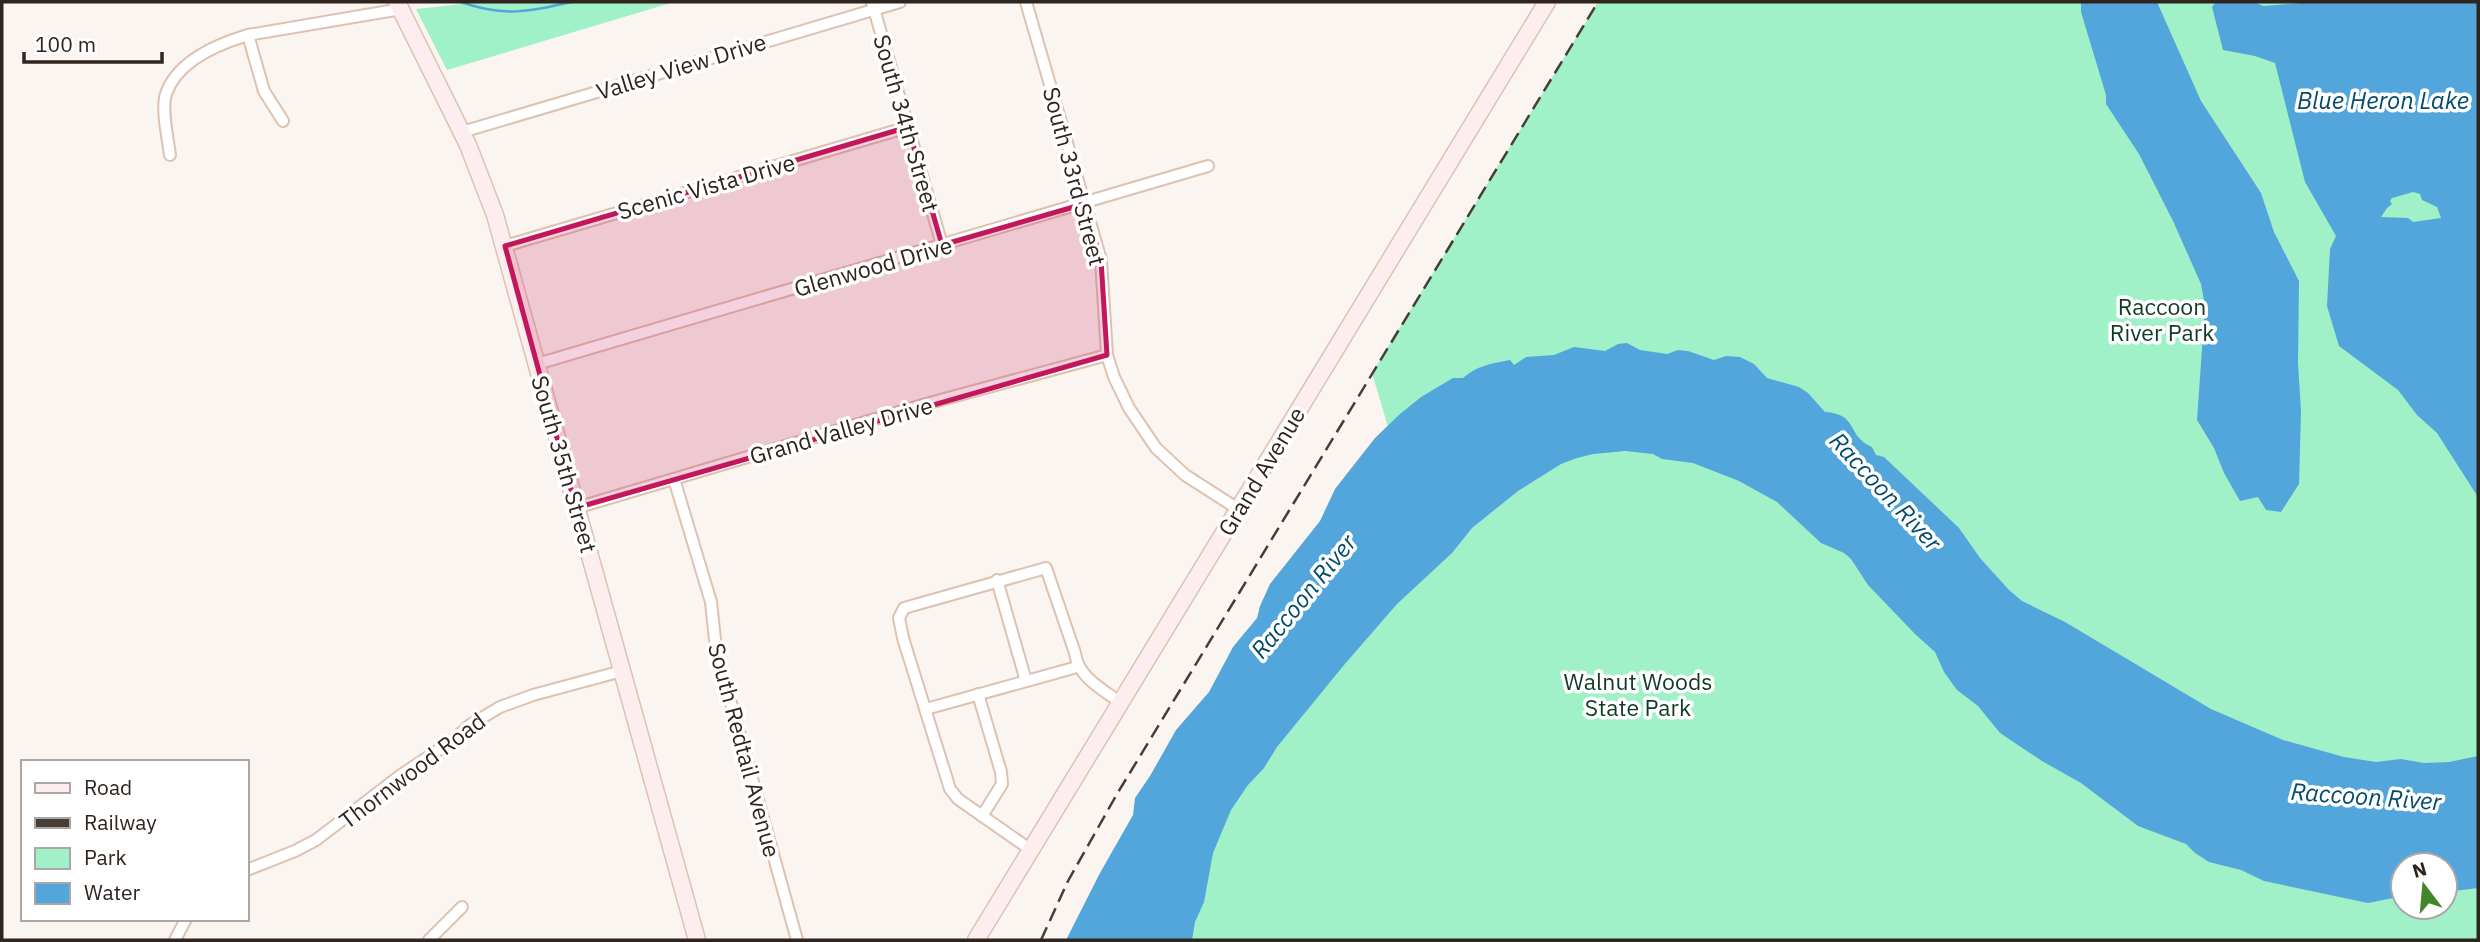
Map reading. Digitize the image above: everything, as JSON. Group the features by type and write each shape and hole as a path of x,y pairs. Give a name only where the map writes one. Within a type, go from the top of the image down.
{"main road":[{"name":"Grand Avenue","path":"976,940 1547,2"},
{"name":"South 35th Street","path":"399,6 462,132 505,246 696,940"}],"street":[{"name":"Valley View Drive","path":"462,132 873,5 900,2"},
{"name":"South 33rd Street","path":"1026,2 1101,260 1107,355 1114,377 1129,408 1156,448 1185,475 1238,509"},
{"name":"South 34th Street","path":"873,5 942,245"},
{"path":"170,155 166,94 178,75 199,55 224,42 248,35 399,6"},
{"path":"248,35 264,91 283,121"},
{"name":"Scenic Vista Drive","path":"505,246 908,127"},
{"name":"Glenwood Drive","path":"537,364 1208,166"},
{"name":"Grand Valley Drive","path":"576,508 926,404 1107,355"},
{"name":"South Redtail Avenue","path":"674,479 711,601 716,649 797,940"},
{"path":"1031,850 958,799 950,789 903,638 899,618 904,608 1046,568 1075,653 1077,667 1121,703"},
{"path":"997,580 1026,681"},
{"path":"926,709 1077,667"},
{"name":"Thornwood Road","path":"248,870 316,840 470,725 500,707 533,695 622,671"},
{"path":"978,694 1002,783 982,816"},
{"path":"429,940 461,907"},
{"path":"175,940 185,921"}],"highlighted area":[{"path":"908,127 942,245 1084,204 1101,260 1107,355 576,508 505,246"}],"green space":[{"path":"480,2 674,2 447,70 416,9"},
{"name":"Raccoon River Park","path":"1598,2 2478,2 2478,810 2154,737 1829,429 1399,464 1372,373"},
{"name":"Walnut Woods State Park","path":"1618,431 1696,433 2389,858 2389,921 2459,921 2459,867 2478,866 2478,940 1150,940 1153,897 1435,531"}],"water":[{"path":"2081,2 2157,2 2201,101 2261,193 2274,232 2299,281 2299,484 2281,512 2266,510 2258,497 2240,501 2197,420 2205,306 2201,284 2139,154 2106,104 2106,95 2081,12"},
{"name":"Blue Heron Lake","path":"2216,2 2254,2 2263,6 2314,2 2478,2 2478,497 2437,433 2417,415 2398,390 2339,346 2327,306 2330,249 2336,236 2305,182 2275,63 2223,50 2212,7","holes":["2413,192 2420,194 2422,200 2437,207 2441,218 2413,222 2408,218 2381,217 2392,204 2392,198"]},
{"name":"Raccoon River","path":"1627,343 1640,350 1667,354 1678,350 1688,351 1714,360 1726,356 1740,357 1754,364 1767,378 1799,387 1825,412 1836,414 1848,421 1858,437 1872,447 1876,455 1884,457 1959,528 1980,558 2022,601 2065,622 2211,709 2283,740 2344,757 2376,762 2401,759 2424,763 2449,762 2478,756 2478,888 2459,890 2459,851 2389,851 2389,899 2368,903 2264,881 2241,870 2209,862 2186,844 2138,826 2081,783 2000,733 1978,706 1957,690 1944,672 1935,652 1868,585 1851,559 1821,543 1777,502 1739,481 1693,463 1625,451 1577,458 1561,464 1518,491 1472,528 1452,553 1397,604 1277,747 1231,810 1213,853 1204,902 1195,922 1192,940 1066,940 1133,815 1135,798 1176,730 1209,692 1233,647 1257,618 1270,584 1320,521 1335,489 1375,438 1421,397 1453,378 1463,378 1479,368 1510,360 1514,365 1526,357 1554,355 1574,347 1605,351 1618,344"}],"waterway":[{"path":"461,2 503,11 542,8 571,2"}],"railway":[{"path":"1041,940 1068,881 1117,794 1598,2"}]}
